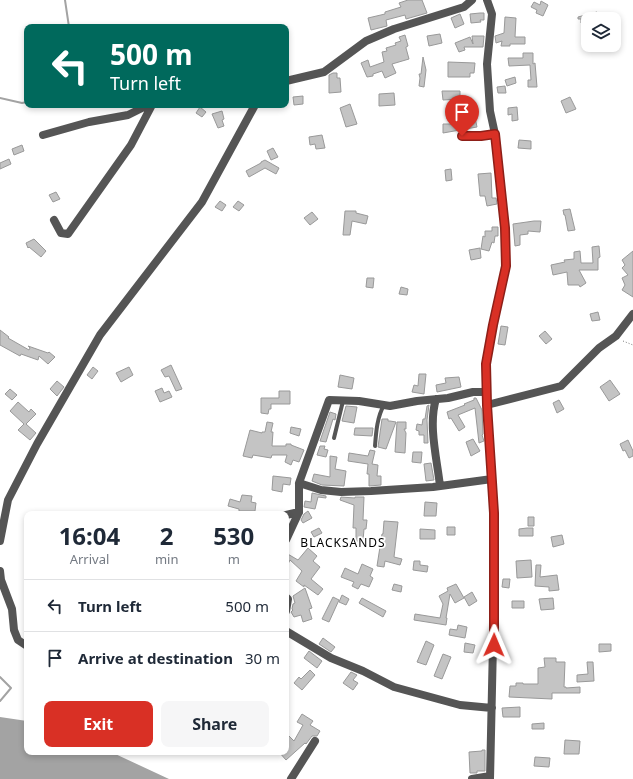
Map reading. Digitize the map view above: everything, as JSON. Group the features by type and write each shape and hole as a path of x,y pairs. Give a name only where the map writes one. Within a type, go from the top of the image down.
{"street":[{"path":"289,80 324,72 366,41 394,29 464,7 472,0"},
{"path":"472,779 490,778 494,513 486,392 486,364 506,266 505,228 495,134 490,111 487,64 492,14 487,0"},
{"path":"43,135 89,122 128,115 142,108"},
{"path":"54,220 61,233 68,234 131,145 150,108"},
{"path":"0,541 8,500 37,444 96,341 202,202 253,108"},
{"path":"462,136 495,134"},
{"path":"487,405 561,386 599,348 616,336 633,314"},
{"path":"289,534 299,512 299,483 329,400 343,400 390,406 448,398 473,392 486,392"},
{"path":"436,399 433,420 440,486"},
{"path":"299,483 321,490 341,492 440,486 492,479"},
{"path":"289,514 299,512"},
{"path":"0,571 1,580 12,609 14,630 18,640 24,644"},
{"path":"289,633 331,658 363,670 394,687 460,705 492,708"},
{"path":"291,779 315,741"}],"lane":[{"path":"334,438 343,400"},
{"path":"374,446 378,422 384,405"}],"path":[{"path":"616,336 633,345"}],"shaded area":[{"path":"0,717 24,721 24,755 117,755 169,779 0,779"}],"building":[{"path":"408,0 422,0 427,13 406,19 405,15 386,20 387,26 371,30 368,18 385,14 385,12 401,7 399,3"},
{"path":"541,1 548,5 543,16 536,13 537,10 531,7 534,2 540,5"},
{"path":"484,13 484,20 480,20 481,22 471,23 470,14"},
{"path":"460,14 464,24 455,28 451,18"},
{"path":"505,17 516,18 515,37 525,37 525,44 510,44 510,46 501,46 502,41 496,43 495,36 504,33"},
{"path":"440,34 442,43 429,46 427,36"},
{"path":"405,35 409,59 392,64 396,73 385,78 382,71 373,74 373,76 367,77 361,63 368,60 370,67 384,62 382,52 387,51 386,48 396,45 395,43 401,41 399,37"},
{"path":"472,36 484,36 483,47 464,47 465,50 459,52 455,43 470,37 473,44"},
{"path":"523,53 533,53 533,64 535,63 537,87 528,87 528,80 531,80 530,65 509,66 508,58 523,58"},
{"path":"423,57 426,70 424,87 419,86 419,74 421,74"},
{"path":"448,62 475,63 474,73 470,73 470,77 448,77"},
{"path":"337,73 337,78 340,78 341,92 329,93 329,75"},
{"path":"515,77 516,83 507,86 505,80"},
{"path":"505,86 506,93 498,93 497,87"},
{"path":"442,91 460,91 460,99 443,100"},
{"path":"394,93 395,105 379,106 379,94"},
{"path":"303,96 303,104 294,105 293,97"},
{"path":"570,97 576,109 566,113 561,101"},
{"path":"472,103 477,127 443,133 443,124 457,124 456,118 467,117 464,105"},
{"path":"350,104 357,124 346,127 340,108"},
{"path":"517,107 518,120 512,121 512,114 508,115 508,108"},
{"path":"199,108 206,112 202,117 196,113"},
{"path":"222,111 224,126 218,128 212,114"},
{"path":"322,135 325,148 316,149 315,144 310,145 309,137"},
{"path":"519,140 531,141 531,149 518,148"},
{"path":"22,145 24,151 14,155 12,149"},
{"path":"273,148 278,157 271,160 267,151"},
{"path":"9,159 11,164 0,169 0,163"},
{"path":"265,160 279,168 276,174 265,168 249,177 246,171"},
{"path":"451,169 452,180 446,181 445,170"},
{"path":"491,173 492,198 496,198 497,204 487,206 485,196 480,196 478,174"},
{"path":"56,192 60,199 53,202 49,195"},
{"path":"220,201 226,205 222,211 215,207"},
{"path":"238,201 244,205 239,211 233,207"},
{"path":"570,209 575,230 568,231 563,210"},
{"path":"345,211 356,211 356,213 368,216 366,224 352,221 350,235 343,235"},
{"path":"312,212 318,219 310,225 304,218"},
{"path":"541,221 540,232 528,231 528,234 520,235 520,245 515,246 513,224"},
{"path":"492,227 498,227 498,236 495,236 494,243 492,242 489,251 481,249 483,236 485,237 485,231 492,231"},
{"path":"34,239 46,251 41,257 29,247 28,248 26,243"},
{"path":"599,246 600,257 598,258 598,270 579,270 586,283 580,287 579,285 568,285 567,272 553,275 551,265 565,262 564,260 574,259 574,252 580,251 581,263 593,263 592,247"},
{"path":"480,248 481,258 471,260 469,250"},
{"path":"633,251 633,297 622,290 625,285 622,278 628,275 622,268 625,265 622,260"},
{"path":"367,278 374,278 373,288 366,287"},
{"path":"401,287 408,289 407,295 399,294"},
{"path":"598,312 600,320 592,321 590,314"},
{"path":"501,326 508,327 505,345 498,344"},
{"path":"0,330 9,337 8,338 29,350 30,348 28,346 48,353 49,352 55,357 48,364 39,356 38,360 21,354 20,356 0,345"},
{"path":"545,331 552,339 546,344 539,336"},
{"path":"171,365 182,389 176,391 169,376 165,377 161,370"},
{"path":"93,367 98,371 92,379 87,375"},
{"path":"129,367 133,375 121,382 116,373"},
{"path":"419,374 426,374 424,394 412,392 414,385 418,386"},
{"path":"340,375 354,378 352,389 338,387"},
{"path":"459,377 461,387 437,392 436,385 446,383 445,378"},
{"path":"610,380 620,394 609,401 600,387"},
{"path":"57,381 64,387 57,396 50,389"},
{"path":"162,388 164,393 169,391 172,397 160,402 155,391"},
{"path":"10,389 17,395 12,400 5,394"},
{"path":"279,391 290,391 290,404 271,404 271,409 269,409 268,414 261,413 261,398 279,398"},
{"path":"474,398 476,398 482,410 482,435 484,441 479,443 475,408 458,415 465,427 459,431 451,418 449,419 447,412 465,405 464,404 474,400"},
{"path":"559,400 564,409 557,413 553,403"},
{"path":"18,402 29,412 31,409 36,414 26,424 36,433 30,440 18,430 24,424 10,411"},
{"path":"429,405 427,420 428,443 424,443 424,435 419,435 419,431 416,430 417,424 422,425 423,419 425,419 427,406"},
{"path":"346,406 357,407 354,423 342,421"},
{"path":"330,412 336,414 335,420 333,419 326,442 320,441"},
{"path":"382,419 388,419 388,421 396,422 386,449 378,447"},
{"path":"267,422 273,423 271,432 273,432 272,446 286,446 286,444 291,444 304,450 299,462 293,460 291,465 285,462 287,455 272,455 271,458 253,455 252,458 243,456 250,430 262,433 265,432"},
{"path":"397,422 406,422 406,429 404,429 406,433 405,453 395,452"},
{"path":"291,427 301,429 299,436 290,433"},
{"path":"355,428 373,428 372,436 354,435"},
{"path":"473,439 480,451 471,456 466,442"},
{"path":"628,440 633,451 633,456 629,458 625,450 623,451 620,444"},
{"path":"320,446 325,446 324,449 328,450 326,457 317,455"},
{"path":"370,450 375,451 372,464 378,465 377,476 381,476 381,485 369,486 369,474 367,474 368,464 348,461 349,453 368,456"},
{"path":"413,452 422,452 421,463 412,462"},
{"path":"330,456 337,457 335,469 346,471 344,486 322,485 312,481 314,474 330,477"},
{"path":"431,463 434,480 426,481 424,464"},
{"path":"273,476 291,478 290,485 283,484 282,492 272,490"},
{"path":"312,493 326,496 326,498 318,497 315,509 304,507 305,501 311,502"},
{"path":"242,495 252,496 251,502 256,503 255,511 239,511 239,509 228,506 230,499 240,502"},
{"path":"341,497 364,497 363,520 367,520 366,529 364,529 363,541 356,541 356,528 353,528 354,505 340,500"},
{"path":"425,502 437,503 436,516 424,516"},
{"path":"308,511 312,518 303,523 301,520 304,514"},
{"path":"528,517 534,517 534,526 528,526"},
{"path":"384,521 398,522 394,557 402,559 400,565 385,561 384,567 377,566"},
{"path":"447,527 455,527 455,535 447,535"},
{"path":"319,528 322,533 314,537 311,532"},
{"path":"533,528 533,536 519,536 519,529"},
{"path":"420,529 435,530 435,539 420,539"},
{"path":"562,535 564,544 553,547 551,537"},
{"path":"308,548 317,556 313,561 320,567 311,579 323,589 318,595 296,581 302,571 290,560 289,562 289,555 298,560"},
{"path":"531,560 532,577 517,578 516,561"},
{"path":"414,561 420,561 420,565 428,566 427,572 413,570"},
{"path":"362,564 373,569 370,576 373,578 369,587 361,584 358,589 352,586 354,582 341,577 345,568 358,574"},
{"path":"536,565 541,565 540,577 557,575 559,590 549,591 549,587 535,586"},
{"path":"503,579 510,579 509,588 502,587"},
{"path":"394,584 402,586 401,592 392,590"},
{"path":"456,584 464,598 455,603 450,594 446,625 414,620 415,614 440,618 443,604 439,596 448,591 447,588"},
{"path":"305,588 312,608 309,609 312,619 303,622 301,615 294,617 291,612 293,610 293,604 295,603 293,596"},
{"path":"472,592 477,601 469,606 464,597"},
{"path":"342,595 349,599 346,605 339,602"},
{"path":"333,597 339,600 329,622 322,619"},
{"path":"362,598 386,611 383,617 359,603"},
{"path":"553,598 554,609 541,610 539,599"},
{"path":"512,601 524,601 524,608 512,608"},
{"path":"458,625 467,627 465,638 449,635 450,629 457,630"},
{"path":"323,638 335,647 331,652 319,644"},
{"path":"426,641 434,645 426,665 417,662"},
{"path":"465,643 475,645 473,653 464,652"},
{"path":"599,644 611,644 611,651 599,652"},
{"path":"309,651 322,661 317,668 304,658"},
{"path":"443,654 451,657 442,679 434,676"},
{"path":"544,658 556,658 556,662 565,662 564,687 580,687 580,693 552,693 552,699 509,697 510,686 516,686 516,683 538,684 538,668 545,667"},
{"path":"587,662 593,662 594,681 577,682 577,675 588,674"},
{"path":"310,670 315,675 302,690 294,683 299,677 301,679"},
{"path":"351,672 357,675 353,680 358,683 353,690 343,683"},
{"path":"520,707 520,717 503,717 502,708"},
{"path":"302,714 313,721 310,725 320,731 317,736 312,736 306,744 305,743 286,760 282,755 289,755 289,736 294,741 303,725 297,722"},
{"path":"544,723 544,729 532,729 532,724"},
{"path":"565,740 580,741 579,754 564,754"},
{"path":"485,750 485,771 470,773 469,752"},
{"path":"535,757 550,758 549,767 534,766"}],"waterway":[{"path":"65,0 69,24"},
{"path":"0,98 24,103"},
{"path":"0,677 11,688 0,701"}],"district":[{"name":"BLACKSANDS","path":"343,543"}],"route":[{"path":"462,136 495,134 505,228 506,266 486,364 494,513 494,645"}]}
